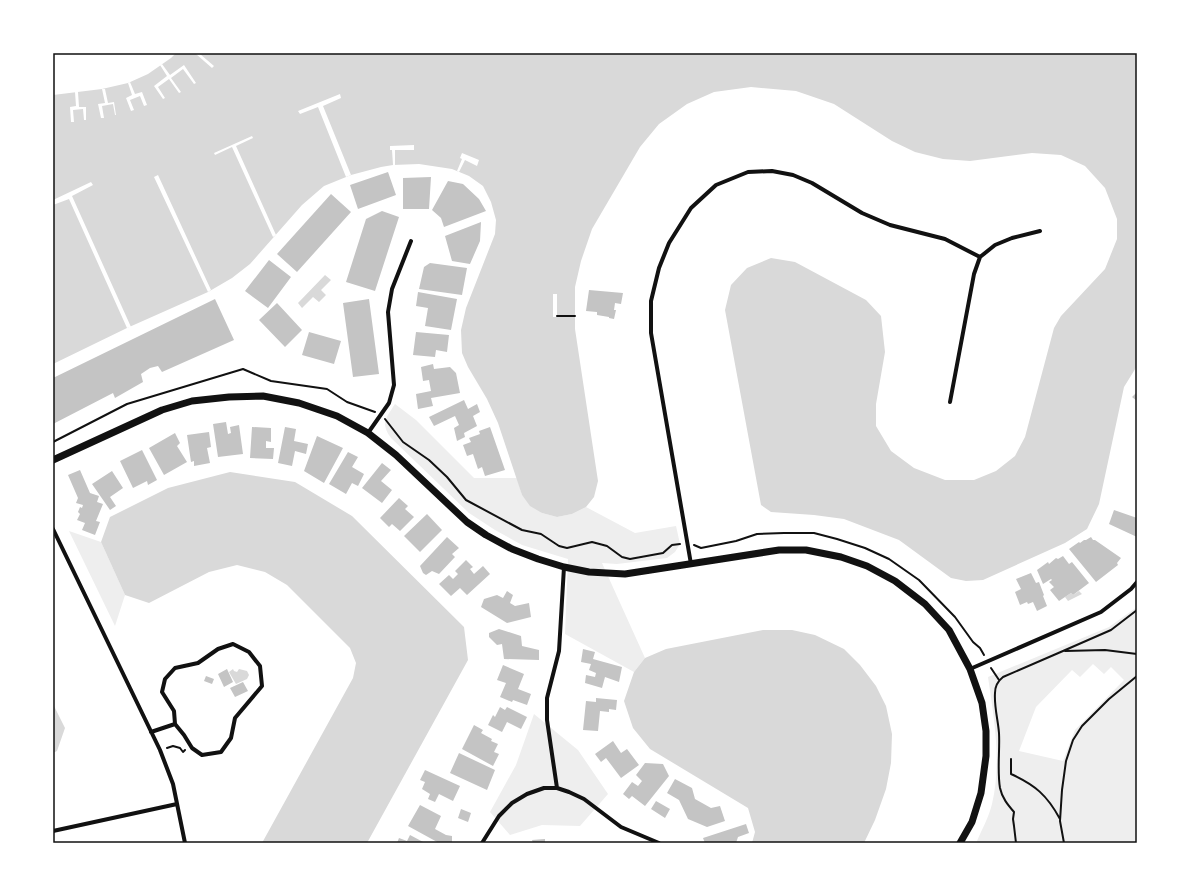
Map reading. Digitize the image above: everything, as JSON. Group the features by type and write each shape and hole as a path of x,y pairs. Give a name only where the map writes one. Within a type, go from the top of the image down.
{"street":[{"path":"692,564 651,333 651,301 659,268 670,243 691,208 716,185 748,172 772,171 793,175 812,183 862,213 890,225 946,239 980,257"},
{"path":"950,402 974,274 980,257 995,245 1012,238 1040,231"},
{"path":"368,433 389,402 394,385 388,312 392,289 411,241"},
{"path":"53,460 162,410 192,400 262,396 299,403 337,416 368,433 396,455 467,522 486,535 512,549 564,567 589,572 625,574 779,550 806,550 841,557 867,566 895,581 925,604 949,630 970,669 982,703 986,731 986,756 981,793 972,822 960,843"},
{"path":"53,529 160,750 173,784 185,843"},
{"path":"557,788 547,720 547,698 559,651 564,567"},
{"path":"970,669 1101,612 1131,589 1137,582"},
{"path":"233,644 249,652 260,666 262,686 235,718 231,738 221,752 202,756 192,748 189,743 176,724 174,711 162,692 165,679 175,668 198,663 218,649 233,644"},
{"path":"151,732 176,724"},
{"path":"482,843 499,816 512,803 527,794 544,788 557,788 584,799 621,827 659,843"},
{"path":"53,831 177,804"}],"path":[{"path":"557,316 575,316"},
{"path":"53,442 127,404 243,369 271,381 327,389 347,402 381,414 403,442 428,460 447,477 466,500 522,530 541,534 559,546 567,548 592,542 607,546 622,557 630,559 663,553 672,545 688,543 701,548 736,541 757,534 814,533 865,548 889,559 919,580 955,617 973,642 980,648 999,680"},
{"path":"1016,843 1013,819 1014,812 1004,799 1000,789 999,733 995,694 996,686 999,680 1111,630 1137,610"},
{"path":"1063,651 1105,650 1137,654"},
{"path":"1064,843 1060,820 1062,790 1066,761 1073,740 1082,726 1109,699 1137,676"},
{"path":"160,750 173,746 180,748 183,752 189,743"},
{"path":"1011,759 1011,774 1030,783 1042,794 1053,807 1060,820"}],"shaded area":[{"path":"176,53 1137,53 1137,366 1124,387 1099,504 1087,529 1065,543 983,580 966,581 951,578 899,540 844,519 771,512 761,505 725,310 731,285 747,268 771,258 795,262 866,300 881,316 885,352 876,404 876,426 891,451 914,468 945,480 974,480 996,471 1015,456 1025,437 1054,328 1061,316 1105,269 1117,239 1117,219 1105,188 1085,166 1061,155 1032,153 970,161 943,159 915,152 892,141 834,104 796,91 751,87 714,92 687,104 659,124 640,147 592,229 581,261 575,287 575,329 598,481 594,497 586,507 572,514 557,517 542,513 530,506 522,495 498,423 462,353 461,330 466,308 495,234 496,220 491,202 483,186 469,176 452,169 419,164 393,165 351,175 324,186 302,205 250,264 232,278 208,292 127,328 53,364 53,95 102,89 128,83 148,74"},
{"path":"325,275 331,280 321,290 326,295 319,302 313,297 302,308 298,303"},
{"path":"395,404 416,420 474,478 517,478 522,495 542,513 557,517 572,514 586,507 635,533 676,526 680,544 675,552 667,558 617,564 602,563 645,658 634,672 565,634 568,559 522,545 469,513 391,438 385,424 387,417"},
{"path":"230,472 295,482 352,516 464,627 468,660 367,843 262,843 353,678 356,663 350,648 287,585 265,572 237,565 209,572 149,603 125,595 101,542 110,517 168,488"},
{"path":"69,531 101,542 125,595 115,626"},
{"path":"1079,591 1082,594 1068,601 1065,597 1071,593 1073,595"},
{"path":"1137,607 1137,843 978,843 977,841 992,804 995,788 997,756 993,709 988,677 1109,627","holes":["1093,664 1104,674 1111,667 1124,680 1075,730 1063,761 1019,751 1036,707 1072,670 1080,677"]},
{"path":"763,630 792,630 815,635 844,649 860,665 876,686 886,706 892,734 891,763 886,789 875,820 864,843 752,843 755,832 748,808 650,749 633,728 624,701 634,672 645,658 666,649"},
{"path":"233,669 237,672 239,669 247,671 249,675 247,679 236,684 229,672"},
{"path":"53,704 65,728 57,751 53,753"},
{"path":"534,714 578,750 608,794 580,826 542,825 510,835 490,812 516,765"}],"pier":[{"path":"196,53 200,53 214,66 212,68"},
{"path":"162,64 170,75 184,65 196,83 194,84 183,69 171,78 181,92 179,93 169,79 158,87 165,98 163,99 154,86 167,76 160,65"},
{"path":"130,82 135,94 142,92 147,105 144,106 140,96 130,100 134,110 131,111 126,98 132,95 128,83"},
{"path":"102,89 105,89 108,103 114,102 116,115 113,104 102,106 104,118 101,118 98,104 105,103"},
{"path":"75,92 78,92 79,107 86,107 86,120 84,120 83,109 73,110 74,122 71,122 70,107 76,106"},
{"path":"340,94 341,98 323,106 351,175 346,177 318,107 300,114 298,111"},
{"path":"252,136 253,138 236,146 276,235 273,237 232,147 215,155 214,153"},
{"path":"414,145 414,150 395,150 395,165 393,165 392,150 390,150 390,146"},
{"path":"462,153 479,160 477,166 465,160 459,172 457,171 462,159 460,158"},
{"path":"158,175 211,290 208,292 154,177"},
{"path":"91,182 93,185 72,196 131,327 127,328 69,199 53,205 53,200"},
{"path":"553,294 557,294 557,317 553,317"}],"building":[{"path":"388,172 396,195 358,209 350,185"},
{"path":"431,177 429,209 403,209 403,178"},
{"path":"448,181 463,184 479,199 486,211 444,227 441,218 432,210"},
{"path":"331,194 351,212 297,272 277,254"},
{"path":"382,211 399,217 375,291 346,282 366,219"},
{"path":"481,222 480,241 470,264 452,261 445,236"},
{"path":"269,260 291,277 268,308 245,291"},
{"path":"430,263 467,268 462,295 419,289 424,267"},
{"path":"589,290 623,293 621,304 615,303 614,310 616,310 614,319 597,315 597,312 586,311"},
{"path":"418,292 457,299 451,330 425,326 428,308 416,306"},
{"path":"215,299 234,340 162,372 158,366 150,368 141,374 143,382 115,398 113,393 53,424 53,378"},
{"path":"369,299 379,374 353,377 343,303"},
{"path":"277,303 302,330 285,347 259,320"},
{"path":"309,332 341,341 334,364 302,355"},
{"path":"416,332 449,335 447,352 436,350 435,357 413,355"},
{"path":"433,364 434,369 450,367 456,373 460,393 431,398 433,406 418,409 416,394 431,391 429,380 423,381 421,367"},
{"path":"1137,392 1137,401 1132,397"},
{"path":"464,400 468,409 477,404 480,412 473,416 477,426 464,433 465,437 457,441 454,428 459,425 455,416 434,426 429,417"},
{"path":"226,422 228,434 231,433 230,427 239,425 243,454 218,457 213,424"},
{"path":"252,427 271,428 271,442 266,441 266,448 274,448 273,459 250,458"},
{"path":"285,427 296,429 294,441 308,444 306,454 295,451 292,466 278,463"},
{"path":"490,427 505,470 485,476 482,467 478,469 473,454 467,456 463,445 471,442 469,438 480,434 479,431"},
{"path":"209,432 211,447 207,448 210,463 194,466 194,461 191,462 187,435"},
{"path":"175,433 180,443 177,446 187,462 164,475 149,448"},
{"path":"317,436 343,448 324,483 304,471"},
{"path":"142,450 157,480 148,485 147,481 133,488 120,461"},
{"path":"348,452 358,457 352,467 364,474 358,486 352,483 346,494 329,484"},
{"path":"382,463 391,470 381,481 392,490 382,503 362,488"},
{"path":"80,470 90,493 99,496 97,502 103,504 96,521 100,522 95,535 82,530 85,523 77,520 80,514 78,512 80,507 82,508 83,505 76,503 78,498 68,475"},
{"path":"112,471 123,488 110,497 116,506 110,510 92,484"},
{"path":"399,498 408,506 405,509 414,517 400,531 392,524 389,527 380,518"},
{"path":"1114,510 1137,518 1137,537 1109,524"},
{"path":"427,514 442,530 420,552 404,536"},
{"path":"447,537 459,548 452,554 455,557 439,574 432,571 426,575 423,573 420,566"},
{"path":"1091,537 1093,540 1121,558 1117,563 1118,565 1096,582 1069,549 1079,542 1080,543"},
{"path":"1063,556 1069,564 1072,562 1089,583 1073,595 1071,593 1059,601 1050,590 1054,587 1049,582 1052,580 1051,579 1043,584 1037,570 1048,562 1049,564 1056,558 1058,559"},
{"path":"466,560 473,567 470,569 474,574 483,566 490,574 467,595 460,588 451,596 439,584 449,575 453,579 458,574 455,571"},
{"path":"1031,573 1036,583 1039,582 1047,606 1037,611 1033,602 1028,604 1027,602 1020,605 1015,592 1021,589 1016,579"},
{"path":"507,591 513,595 510,603 515,606 529,603 531,617 507,623 481,607 484,599 497,595 503,598"},
{"path":"499,629 521,636 522,646 539,650 539,660 504,659 502,644 497,645 489,637 489,633"},
{"path":"583,649 595,652 593,659 622,667 619,682 605,677 602,688 585,683 586,675 595,677 596,673 589,670 591,664 581,662"},
{"path":"503,665 524,674 518,689 531,694 527,705 513,700 512,702 500,697 506,683 497,680"},
{"path":"227,669 233,682 224,687 218,674"},
{"path":"206,676 214,679 212,684 204,681"},
{"path":"243,682 248,691 235,697 230,688"},
{"path":"596,698 617,700 616,710 609,709 609,712 600,711 598,731 583,730 586,701 596,702"},
{"path":"500,707 505,710 507,707 527,717 521,729 507,722 502,732 488,725 493,715 495,717"},
{"path":"474,725 483,730 481,733 492,739 491,741 498,744 494,752 499,754 493,766 462,749"},
{"path":"613,741 621,753 627,749 639,765 621,778 606,758 601,762 595,754"},
{"path":"459,753 495,770 487,790 450,773"},
{"path":"645,763 663,764 669,776 645,806 632,796 629,799 623,794 632,782 638,786 642,781 636,775"},
{"path":"425,770 460,786 453,801 439,794 435,802 428,799 430,794 422,789 425,782 420,780"},
{"path":"675,779 692,788 695,799 711,808 720,806 725,821 707,827 688,819 679,800 667,793"},
{"path":"656,801 670,809 665,818 651,809"},
{"path":"420,805 441,816 435,829 446,835 452,836 452,843 439,843 408,826"},
{"path":"461,809 471,813 468,822 458,818"},
{"path":"746,824 749,833 738,837 736,843 705,843 703,838"},
{"path":"410,835 425,843 397,843 399,838 407,841"},
{"path":"545,839 545,843 533,843 532,840"}]}
